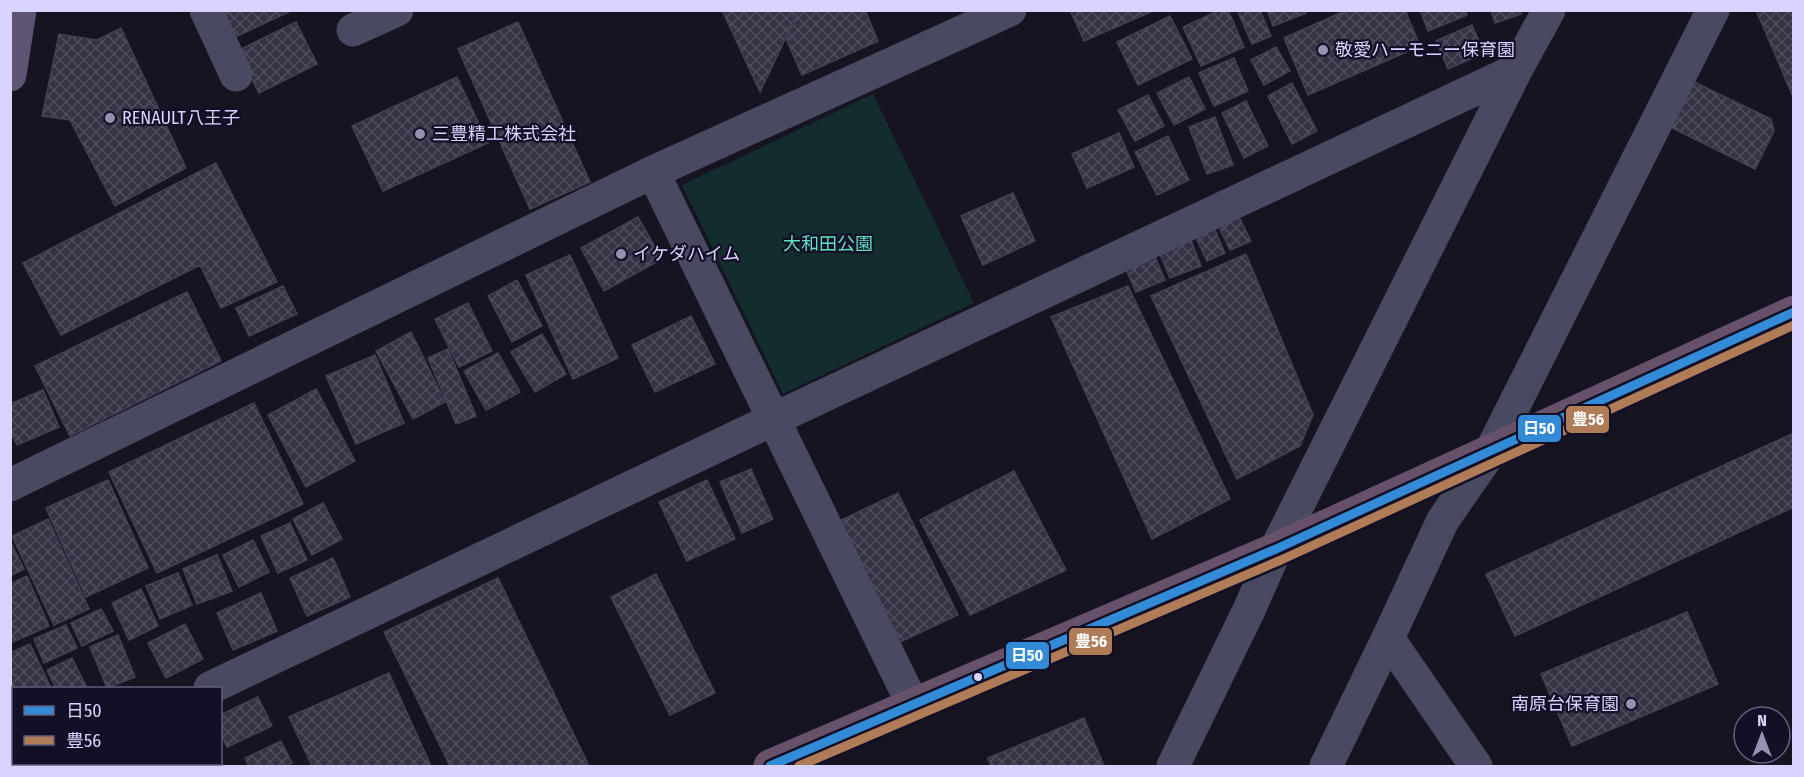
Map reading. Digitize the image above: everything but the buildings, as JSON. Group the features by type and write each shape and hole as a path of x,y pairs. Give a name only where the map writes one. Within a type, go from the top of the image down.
{"highway":[{"path":"770,766 1289,543 1794,312"}],"main road":[{"path":"10,75 20,10"}],"street":[{"path":"206,10 236,75"},
{"path":"10,485 969,19 1010,10"},
{"path":"1173,766 1249,610 1289,543 1516,70 1549,10"},
{"path":"1326,766 1443,520 1480,456 1713,10"},
{"path":"212,687 774,419 1516,70"},
{"path":"653,172 913,705"},
{"path":"1388,639 1476,766"}],"green space":[{"name":"大和田公園","path":"873,94 974,303 783,394 682,185"}],"transit line":[{"name":"日50","path":"770,766 1276,549 1794,312"},
{"name":"豊56","path":"799,766 1281,560 1794,325"}],"place":[{"name":"敬愛ハーモニー保育園","path":"1323,50"},
{"name":"RENAULT八王子","path":"110,118"},
{"name":"三豊精工株式会社","path":"420,134"},
{"name":"イケダハイム","path":"621,254"},
{"name":"南原台保育園","path":"1631,704"}]}
